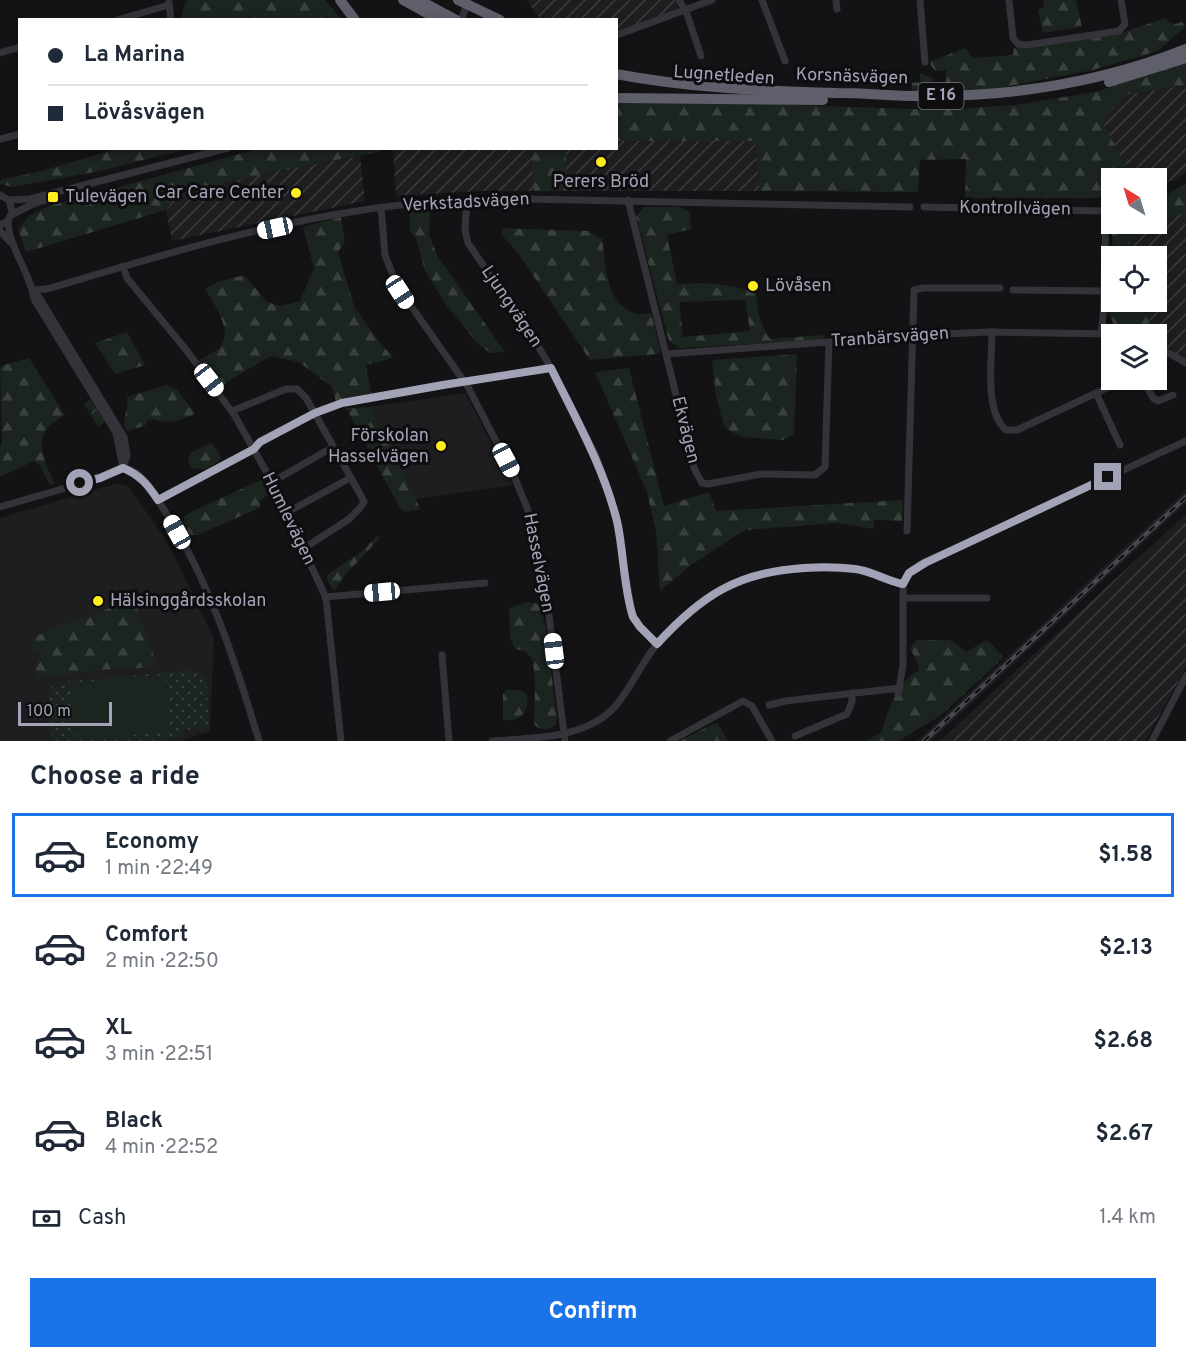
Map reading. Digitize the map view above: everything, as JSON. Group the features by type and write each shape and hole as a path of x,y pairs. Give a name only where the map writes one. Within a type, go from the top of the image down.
{"highway":[{"path":"340,0 354,18"},
{"path":"403,0 450,18"},
{"path":"419,0 437,18"},
{"path":"465,2 496,18"},
{"name":"Korsnäsvägen","path":"618,72 732,88 895,96 990,94 1050,87 1096,78 1186,49"},
{"name":"Korsnäsvägen","path":"830,100 942,103 1028,98 1115,80 1186,58"},
{"name":"Lugnetleden","path":"618,82 706,92 830,100"},
{"name":"E 16","path":"618,98 830,100"}],"street":[{"path":"679,0 701,56"},
{"path":"618,34 712,0"},
{"path":"762,0 785,61"},
{"path":"836,0 837,9"},
{"path":"920,0 925,62"},
{"path":"1009,0 1015,41 1018,44 1027,45 1119,31 1125,24 1121,0"},
{"path":"123,18 169,2 171,18"},
{"path":"461,18 465,2"},
{"path":"0,53 18,48"},
{"path":"0,139 18,134"},
{"path":"0,195 9,200 30,200 221,150"},
{"path":"0,225 31,205 88,186"},
{"name":"Verkstadsvägen","path":"33,290 47,289 224,239 381,207 467,199 628,200 910,207"},
{"name":"Ljungvägen","path":"467,199 465,230 468,243 533,338 592,448 608,489 617,524 633,617 657,644"},
{"path":"9,200 12,208 8,232 33,290 36,304 116,433 123,468"},
{"name":"Ekvägen","path":"628,200 694,468 700,481 708,484 761,474 815,475 825,467 829,342"},
{"name":"Hasselvägen","path":"381,207 384,247 393,278 407,303 465,382 514,476 533,523 545,584 565,737"},
{"name":"Kontrollvägen","path":"924,207 1101,210"},
{"path":"0,231 12,244"},
{"name":"Humlevägen","path":"123,266 130,282 187,351 232,411 272,482 303,549 325,597 341,741"},
{"path":"907,531 914,290 1000,288"},
{"path":"1013,290 1101,291"},
{"path":"992,332 992,397 997,417 1006,429 1017,430 1102,390"},
{"name":"Tranbärsvägen","path":"667,354 992,332 1101,333"},
{"path":"1167,352 1186,363"},
{"path":"158,500 254,449 260,442 315,413 362,399 551,368"},
{"path":"232,411 293,388 303,394 363,501 360,508 303,549"},
{"path":"1149,390 1153,398 1158,401 1173,395"},
{"path":"1096,393 1120,445"},
{"path":"769,705 852,693 899,691 903,665 903,584 909,573 925,563 1186,441"},
{"path":"272,482 333,447"},
{"path":"0,507 100,478 123,468 136,474 147,484 158,500 184,544 206,589 239,677 259,741"},
{"path":"286,513 350,478"},
{"path":"492,741 565,737 608,714 657,644 697,605 732,583 754,576 795,569 852,568 903,584"},
{"path":"325,597 486,583"},
{"path":"904,598 987,598"},
{"path":"442,655 449,741"},
{"path":"1152,741 1186,676"},
{"path":"795,736 848,714 852,693"},
{"path":"670,741 743,701 752,706 772,741"}],"shaded area":[{"path":"526,0 675,0 679,11 618,35 618,18 539,18"},
{"path":"1186,85 1186,172 1175,180 1167,182 1167,168 1127,168 1101,121 1124,95"},
{"path":"618,141 755,141 760,191 482,191 396,196 393,150 618,150"},
{"path":"360,156 365,201 172,241 166,210 177,195 272,172"},
{"path":"1186,195 1186,361 1167,348 1167,324 1140,324 1134,312 1167,312 1167,246 1127,246 1141,234 1167,234 1167,213"},
{"name":"Förskolan Hasselvägen","path":"465,393 513,485 416,499 370,407"},
{"name":"Hälsinggårdsskolan","path":"118,483 128,486 166,540 214,638 210,731 181,741 0,741 0,518"},
{"path":"1186,490 1186,503 931,741 917,741"},
{"path":"1186,514 1186,668 1145,741 940,741"}],"green space":[{"path":"187,0 325,0 340,18 182,18"},
{"path":"1044,0 1076,0 1082,27 1043,33 1038,10 1043,8"},
{"path":"1166,18 1169,23 1182,22 1186,26 1158,51 1093,70 984,91 912,91 912,83 920,82 920,73 932,78 933,88 946,86 946,70 936,71 930,61 965,48 973,58 1013,55 1014,48 1124,32"},
{"path":"1186,60 1186,85 1124,95 1102,121 1127,168 1101,168 1101,196 1095,198 965,198 966,159 920,160 918,192 760,191 755,141 618,141 618,103 760,104 944,110 1023,104 1099,91"},
{"path":"114,150 183,150 100,171 12,187 0,184 0,180 34,173"},
{"path":"254,150 380,150 272,172 177,195 166,210 26,252 18,229 30,215 49,206"},
{"path":"531,150 566,150 566,191 534,191"},
{"path":"1186,183 1186,221 1179,213 1167,219 1168,194"},
{"path":"644,207 679,207 690,212 691,229 667,235 677,284 717,284 756,293 761,323 770,339 824,335 825,340 680,348 669,341 636,216","holes":["745,300 750,331 683,337 679,302"]},
{"path":"430,209 429,234 437,255 505,352 490,353 478,344 447,306 425,271 416,238 410,230 410,210"},
{"path":"341,217 345,242 338,252 354,306 393,358 366,365 371,393 336,402 332,387 299,362 271,356 219,389 197,361 221,346 225,331 221,316 205,289 218,282 244,275 267,302 280,306 300,301 314,268 303,227"},
{"path":"504,228 589,231 602,239 606,272 613,294 626,310 639,314 651,313 661,351 657,354 590,360 520,256 501,234"},
{"path":"1112,234 1143,234 1126,246 1112,244"},
{"path":"1108,312 1152,312 1149,324 1114,324"},
{"path":"127,332 145,365 115,374 95,343"},
{"path":"797,354 794,434 783,440 742,437 725,428 716,396 712,360"},
{"path":"29,358 65,415 48,427 42,443 46,464 55,484 50,485 39,464 34,461 0,477 0,447 2,444 0,366"},
{"path":"629,368 664,506 709,492 716,511 903,500 902,521 874,520 874,529 837,523 745,530 691,565 660,591 656,532 647,492 595,372"},
{"path":"167,385 177,390 195,413 177,421 167,422 153,419 147,421 146,425 129,431 125,429 127,397"},
{"path":"90,399 105,422 98,427 84,404"},
{"path":"370,407 420,509 405,512 400,508 346,408"},
{"path":"211,443 221,458 207,468 190,467 188,462 190,453"},
{"path":"263,479 274,492 259,501 261,507 198,535 190,535 183,527 184,517 193,511"},
{"path":"377,536 380,538 345,575 334,591 327,575 361,552"},
{"path":"127,602 136,605 157,665 95,670 38,679 35,667 41,657 32,649 33,639 47,630"},
{"path":"528,602 540,604 546,629 557,719 556,725 546,730 534,724 535,677 532,660 523,651 515,649 510,637 509,608"},
{"path":"916,640 951,640 966,652 987,640 1004,657 940,716 898,741 865,741 881,733 898,690 910,676 918,671 919,666 910,648"},
{"path":"192,670 206,675 209,727 184,730 180,737 155,741 52,741 49,691 51,683"},
{"path":"165,675 170,732 75,740 70,683"},
{"path":"507,690 519,690 527,694 525,710 519,718 514,720 503,720 503,694"},
{"path":"717,722 728,741 680,741"}],"railway":[{"path":"924,741 1186,497"}],"place":[{"name":"Perers Bröd","path":"601,162"},
{"name":"Car Care Center","path":"296,193"},
{"name":"Tulevägen","path":"53,197"},
{"name":"Lövåsen","path":"753,286"},
{"name":"Förskolan Hasselvägen","path":"441,446"},
{"name":"Hälsinggårdsskolan","path":"98,601"}],"route":[{"path":"80,483 100,478 123,468 136,474 147,484 158,500 254,449 260,442 315,413 342,403 551,368 596,456 608,489 617,524 633,617 657,644 689,611 737,581 785,570 852,568 903,584 915,568 1108,477"}]}
